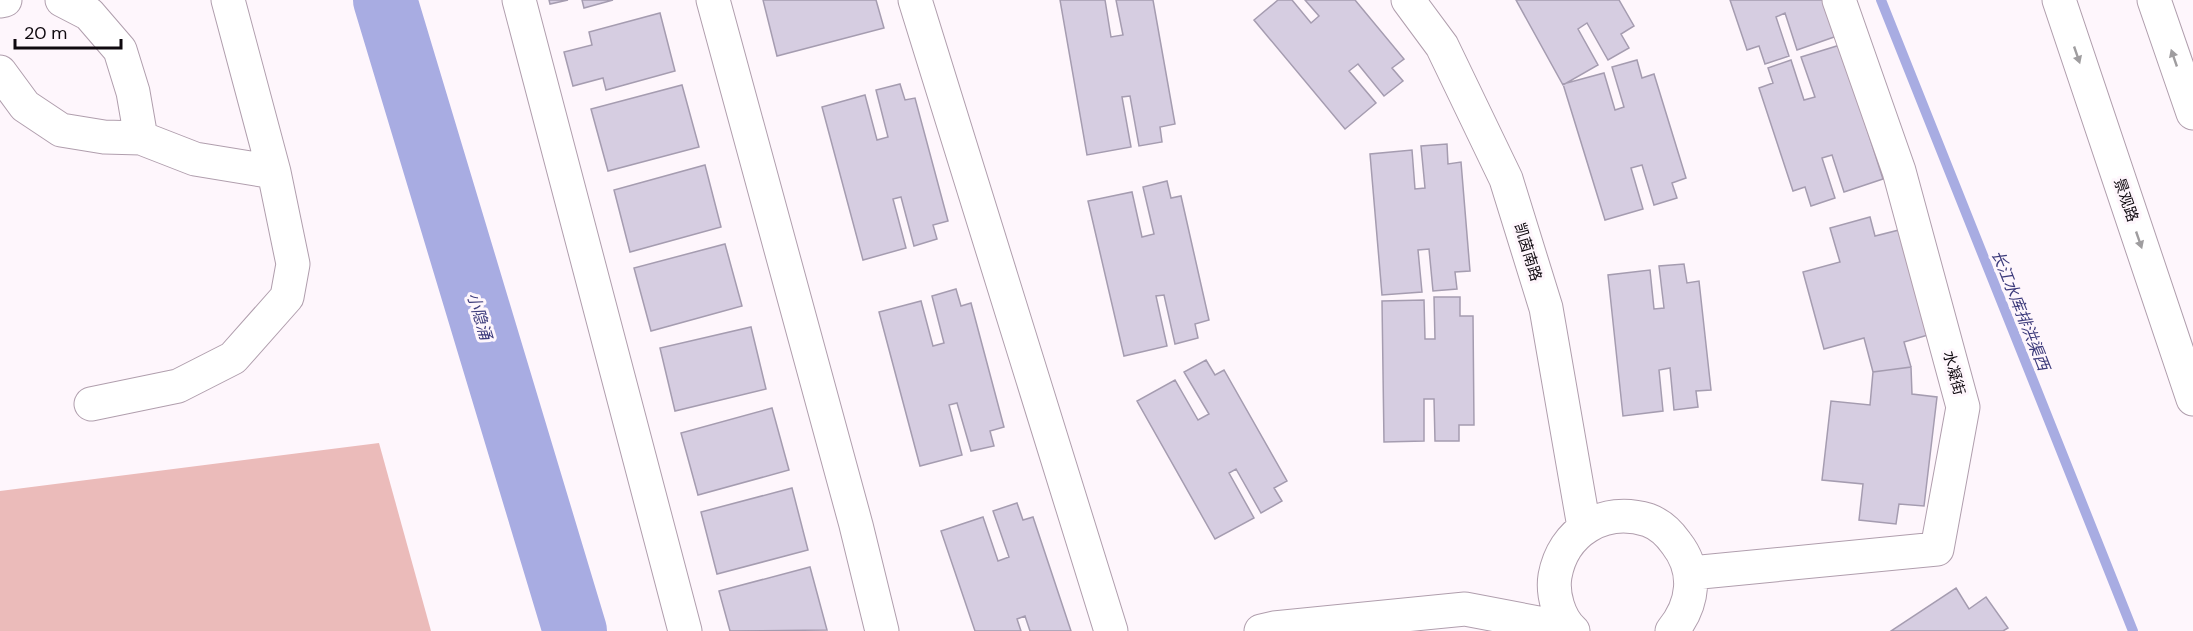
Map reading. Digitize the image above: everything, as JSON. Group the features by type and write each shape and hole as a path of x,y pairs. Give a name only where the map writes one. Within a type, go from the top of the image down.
{"street":[{"path":"0,1 5,0"},
{"path":"62,0 89,14 120,50 133,92 141,138"},
{"path":"91,404 178,386 233,358 286,297 293,264 274,172 228,0"},
{"path":"519,0 685,631"},
{"path":"713,0 853,514 882,631"},
{"path":"915,0 1111,631"},
{"name":"凯茵南路","path":"1408,0 1442,46 1506,179 1546,308 1584,527"},
{"name":"水凝街","path":"1691,573 1936,549 1963,407 1899,171 1839,0"},
{"name":"景观路","path":"2059,0 2193,399"},
{"path":"2154,0 2193,113"},
{"path":"0,72 25,106 61,130 141,138 195,159 274,172"},
{"path":"1572,630 1556,605 1554,583 1557,562 1568,542 1584,527 1604,518 1626,516 1649,521 1669,533 1683,552 1691,573 1690,597 1682,619 1672,631"},
{"path":"1262,631 1465,609 1572,630"}],"shaded area":[{"path":"379,443 431,631 0,631 0,491"}],"building":[{"path":"549,0 568,0 550,4"},
{"path":"582,0 613,0 584,8"},
{"path":"763,0 876,0 884,28 777,56"},
{"path":"1060,0 1105,0 1111,37 1123,35 1116,0 1153,0 1175,124 1160,127 1162,142 1139,146 1130,96 1122,97 1131,147 1087,155"},
{"path":"1278,0 1292,0 1311,23 1319,16 1305,0 1355,0 1404,59 1392,68 1403,81 1384,96 1358,64 1349,71 1376,103 1345,129 1254,20"},
{"path":"1516,0 1619,0 1634,26 1621,34 1629,48 1608,60 1587,23 1578,29 1598,65 1563,85"},
{"path":"1730,0 1825,0 1837,36 1797,50 1785,13 1776,17 1789,56 1765,64 1759,46 1747,50"},
{"path":"660,13 675,71 606,90 603,78 573,86 564,52 592,45 589,32"},
{"path":"1840,45 1883,179 1844,192 1832,155 1822,158 1835,198 1811,206 1805,187 1793,191 1759,88 1773,83 1768,68 1791,60 1804,100 1815,97 1801,57"},
{"path":"1637,60 1642,78 1654,74 1686,178 1672,183 1677,198 1654,205 1642,165 1631,168 1643,209 1605,220 1563,84 1604,73 1615,110 1624,107 1612,67"},
{"path":"900,84 905,100 915,98 948,221 933,225 937,239 914,246 901,197 893,199 906,248 863,260 822,107 865,95 877,140 888,137 876,90"},
{"path":"682,85 699,147 608,171 591,109"},
{"path":"1447,144 1448,164 1461,162 1470,271 1455,272 1457,289 1433,291 1429,249 1418,250 1422,292 1382,295 1370,154 1412,150 1415,189 1425,188 1421,146"},
{"path":"705,165 721,227 630,252 614,190"},
{"path":"1167,181 1171,198 1181,196 1209,320 1195,324 1198,338 1175,344 1164,295 1156,296 1167,346 1124,356 1088,201 1132,192 1142,237 1154,234 1143,187"},
{"path":"1870,217 1875,236 1899,230 1928,335 1904,342 1911,367 1873,372 1864,338 1824,349 1803,272 1840,262 1830,228"},
{"path":"725,244 742,306 651,331 634,268"},
{"path":"1684,264 1687,283 1699,281 1711,390 1696,391 1698,407 1674,410 1670,368 1659,370 1663,411 1623,416 1608,275 1650,270 1654,309 1664,308 1659,266"},
{"path":"956,289 961,306 971,303 1004,427 990,431 994,446 971,451 957,403 949,405 962,455 920,466 879,312 921,301 933,346 944,343 932,296"},
{"path":"1434,297 1460,297 1460,316 1473,316 1474,425 1459,425 1459,441 1435,441 1434,399 1424,399 1424,441 1384,442 1382,301 1424,300 1425,339 1435,339"},
{"path":"751,327 766,389 675,411 660,348"},
{"path":"1206,360 1215,375 1224,370 1287,481 1274,488 1282,501 1261,513 1236,469 1229,473 1254,518 1215,539 1137,401 1175,380 1198,420 1209,414 1184,372"},
{"path":"1911,367 1912,394 1937,397 1924,506 1899,504 1896,524 1859,520 1863,484 1822,480 1831,401 1870,405 1873,372"},
{"path":"772,408 789,470 698,495 681,433"},
{"path":"792,488 808,550 717,574 701,512"},
{"path":"1017,503 1023,520 1033,517 1071,631 1030,631 1025,616 1017,619 1021,631 975,631 941,531 983,517 998,561 1009,557 993,511"},
{"path":"810,567 827,630 730,631 719,591"},
{"path":"1956,588 1969,609 1986,597 2008,628 2003,631 1891,631"}],"waterway":[{"name":"小隐涌","path":"385,0 575,631"},
{"name":"长江水库排洪渠西","path":"1881,0 2133,631"}]}
